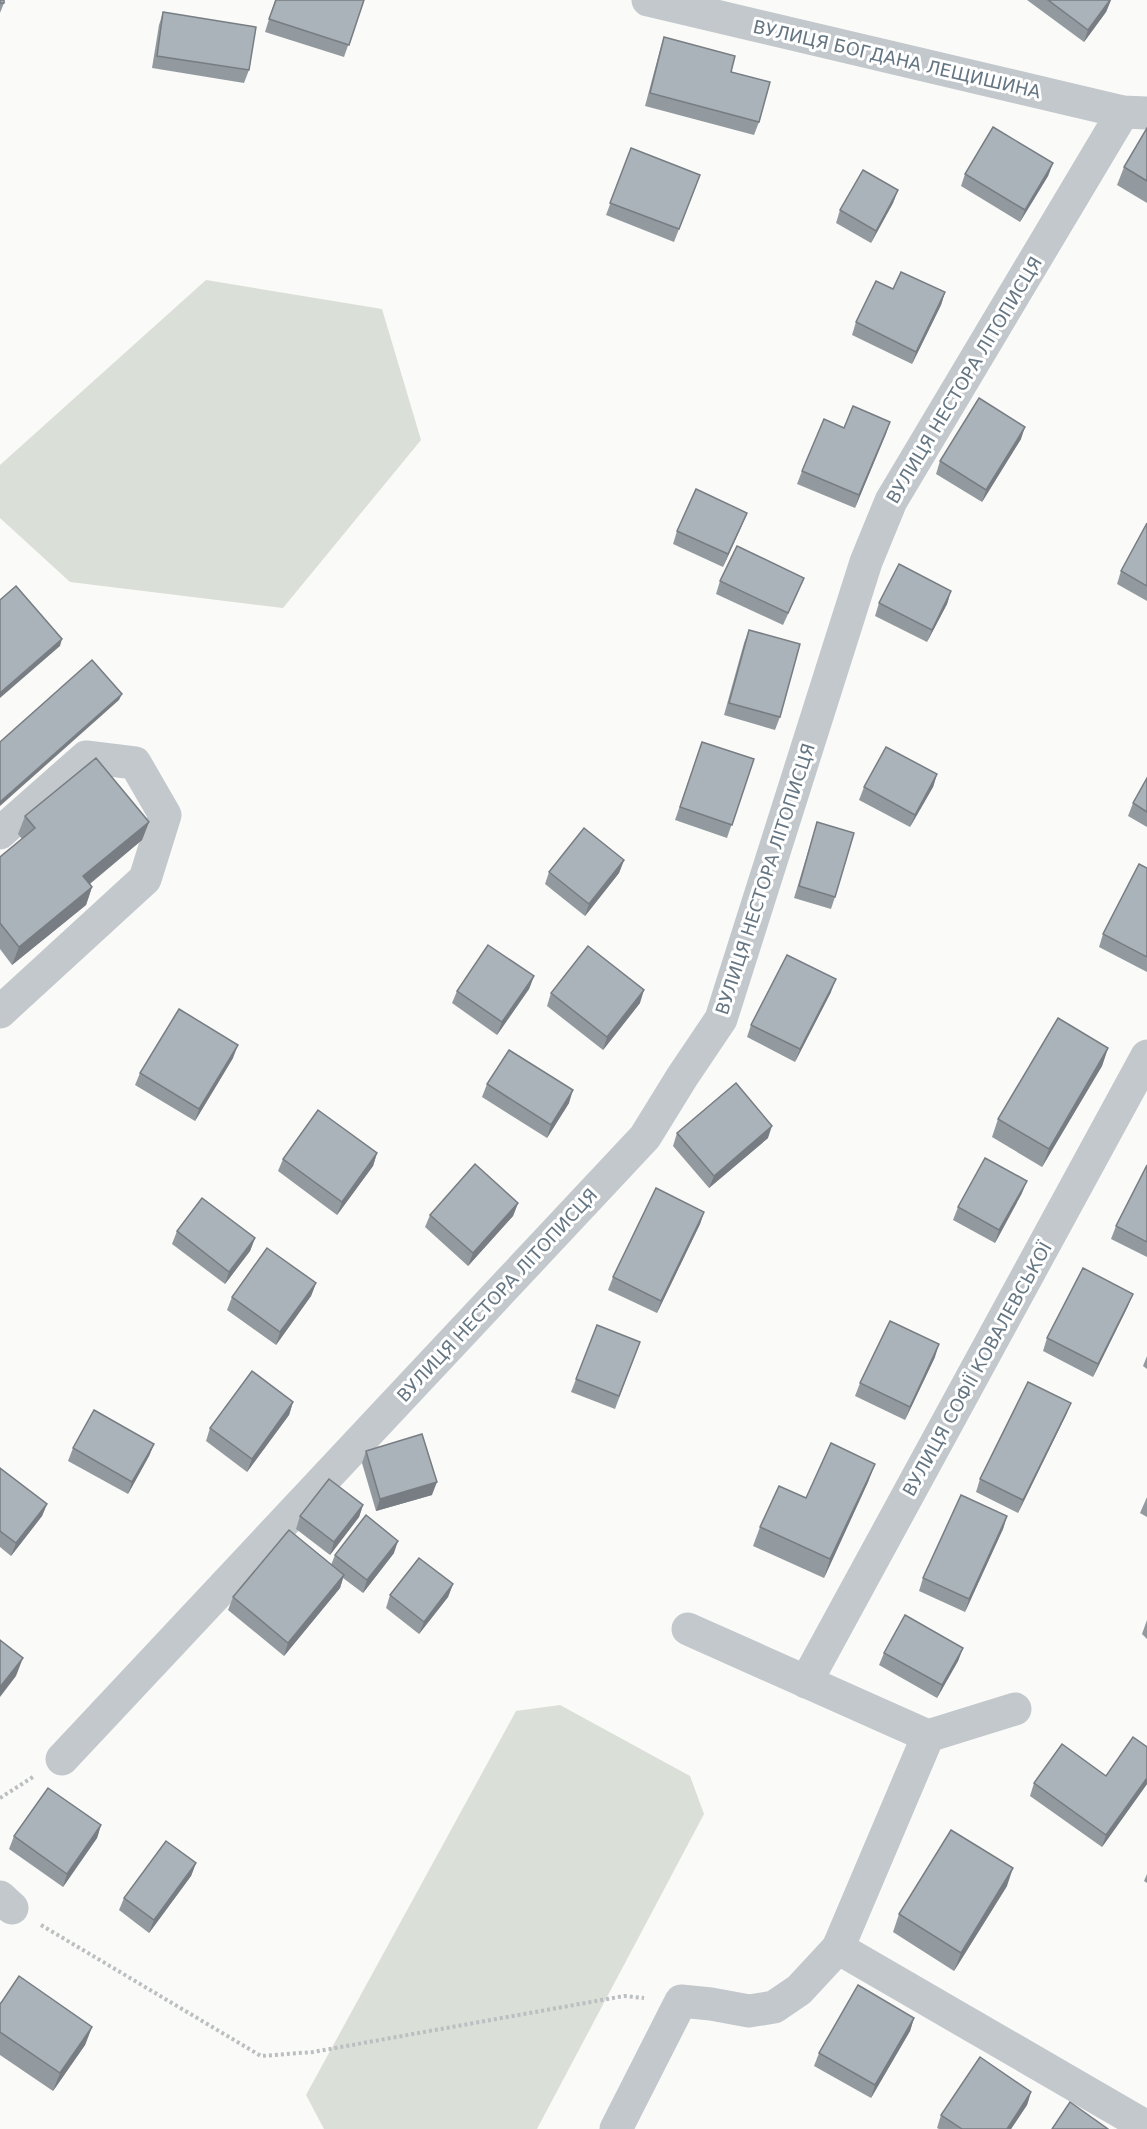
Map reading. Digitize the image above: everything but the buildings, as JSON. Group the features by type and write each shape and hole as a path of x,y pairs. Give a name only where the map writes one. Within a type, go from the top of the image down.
{"street":[{"name":"ВУЛИЦЯ БОГДАНА ЛЕЩИШИНА","path":"648,0 1135,112"},
{"name":"ВУЛИЦЯ НЕСТОРА ЛІТОПИСЦЯ","path":"62,1759 645,1137 721,1019 866,562 891,501 1135,112"},
{"path":"0,833 86,756 135,763 165,815 145,879 0,1012"},
{"name":"ВУЛИЦЯ СОФІЇ КОВАЛЕВСЬКОЇ","path":"806,1682 1147,1056"},
{"path":"688,1629 928,1736 1015,1709"},
{"path":"616,2129 681,2001 749,2011 774,2007 799,1990 838,1948 928,1736"},
{"path":"838,1948 1147,2127"}],"path":[{"path":"6,1902 261,2056 313,2052 624,1996 681,2001"}],"shaded area":[{"path":"206,280 382,309 421,440 283,608 70,582 0,518 0,465"},
{"path":"560,1705 690,1776 704,1814 537,2129 324,2129 306,2095 516,1711"}]}
